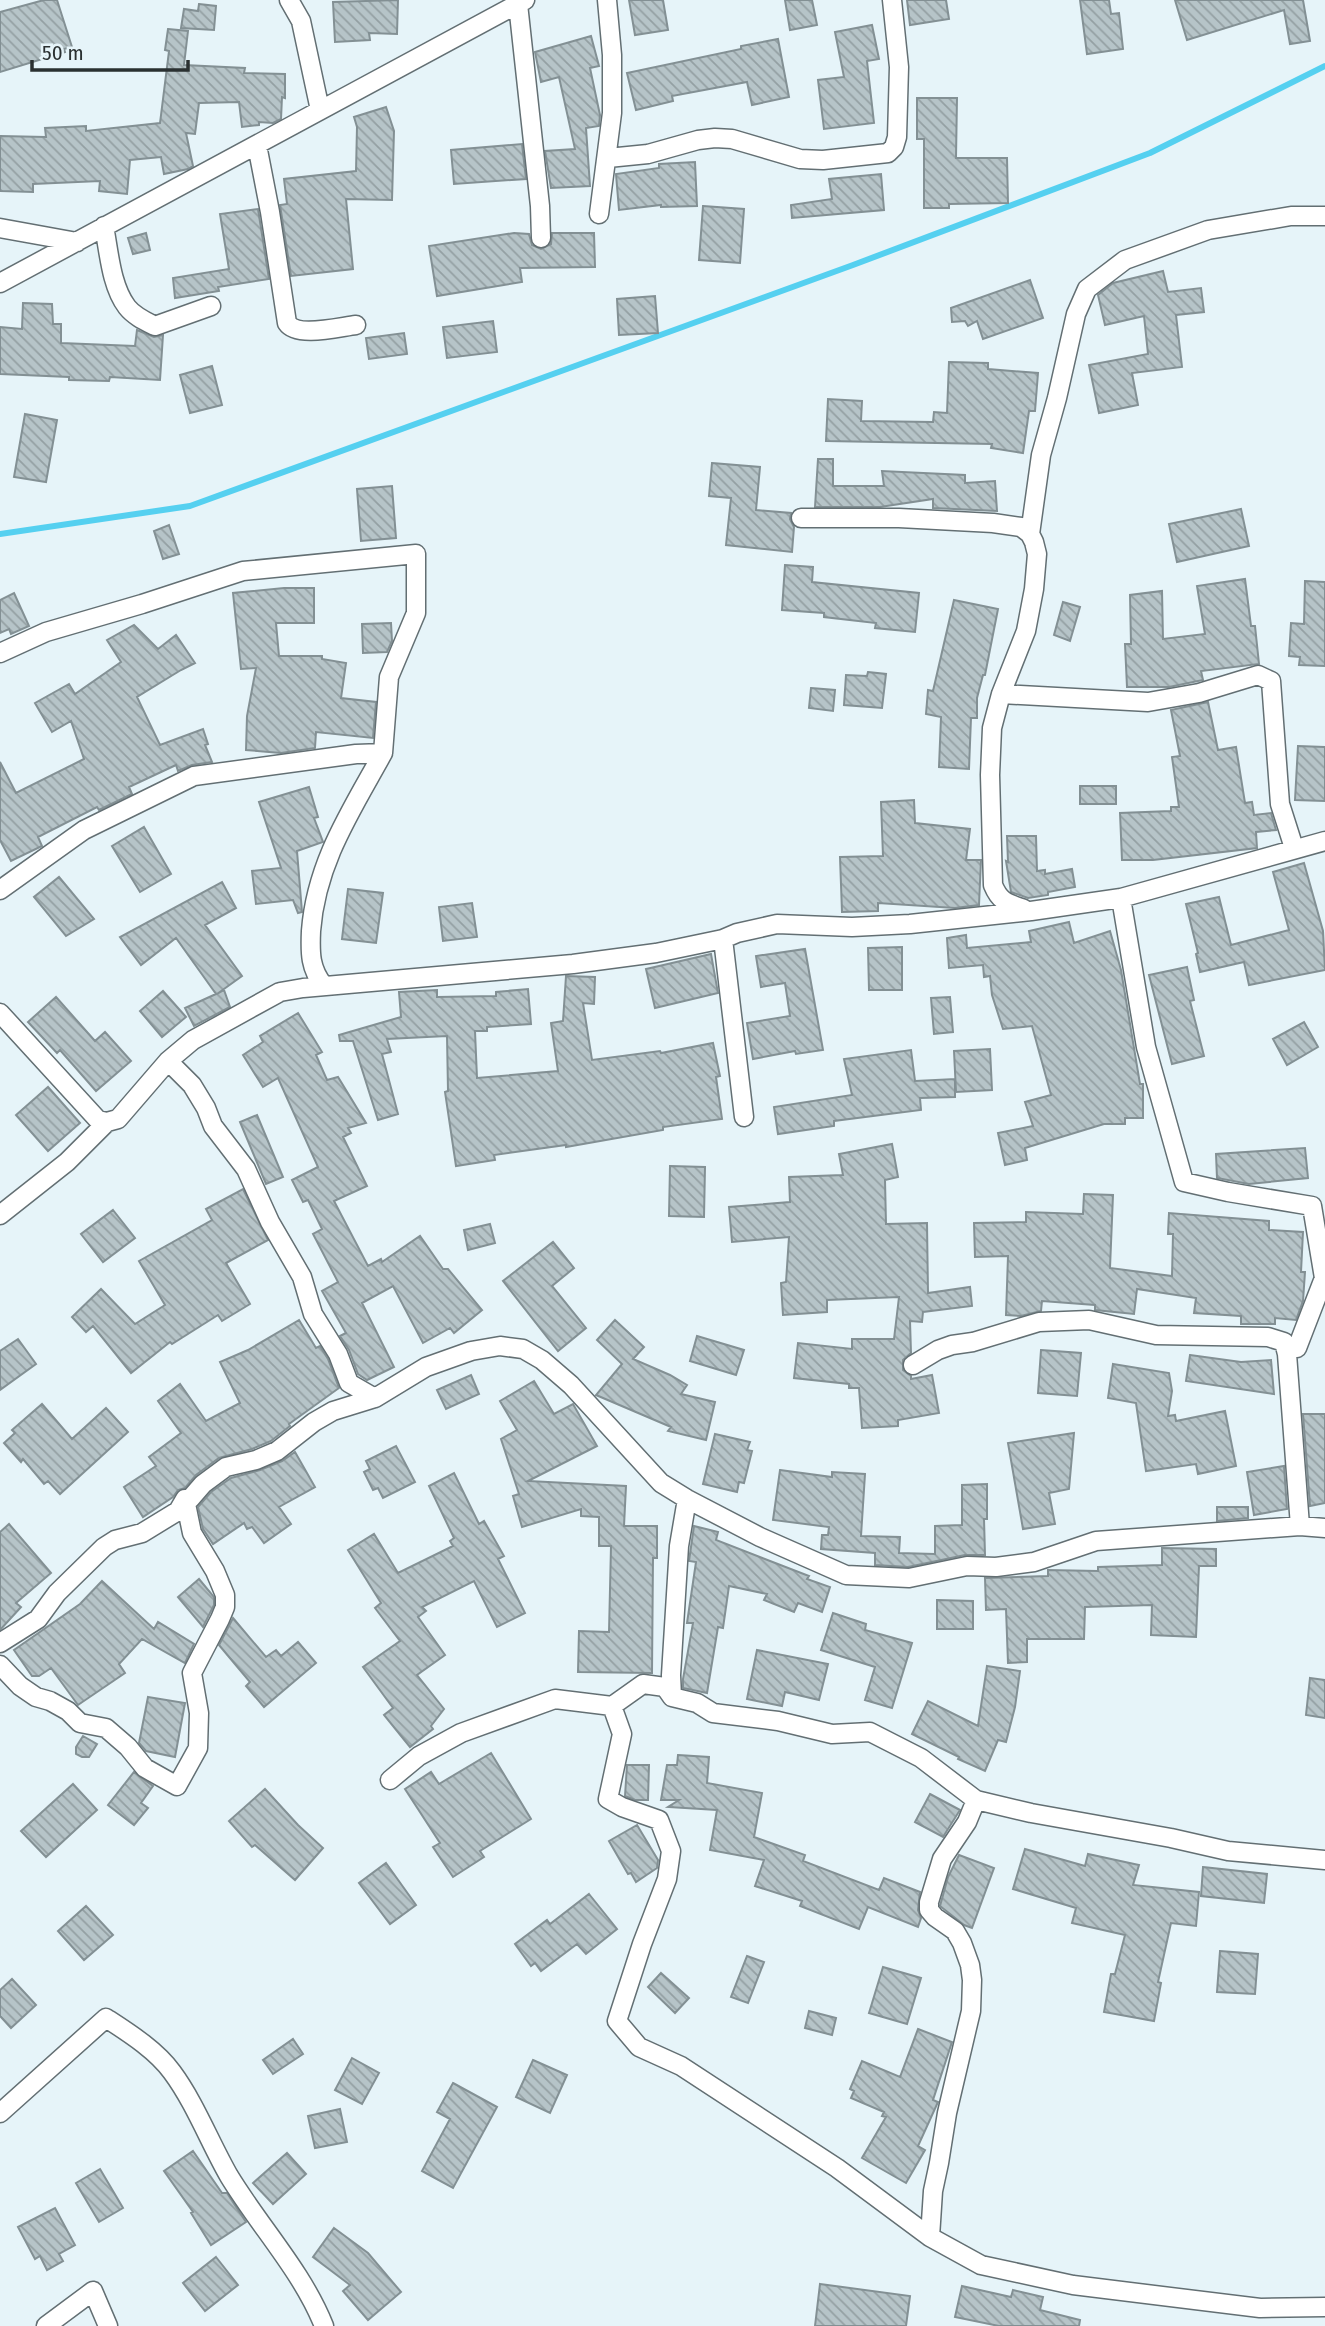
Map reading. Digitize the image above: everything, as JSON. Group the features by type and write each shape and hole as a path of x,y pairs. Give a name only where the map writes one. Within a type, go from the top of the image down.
{"street":[{"path":"289,0 301,21 320,110"},
{"path":"599,214 612,113 612,55 607,0"},
{"path":"608,159 648,154 715,138 732,139 800,159 823,160 888,153 894,147 897,137 899,67 892,0"},
{"path":"0,283 522,2 541,238"},
{"path":"257,145 287,323 291,328 302,331 356,325"},
{"path":"1031,911 1008,904 998,897 991,877 989,775 992,728 1001,694 1026,631 1037,554 1030,534 1041,454 1076,314 1087,289 1125,260 1208,230 1291,216 1325,216"},
{"path":"104,226 116,283 127,306 138,318 155,326 211,306"},
{"path":"0,228 77,242"},
{"path":"802,518 899,518 993,523 1021,527 1030,534"},
{"path":"0,653 46,632 243,571 416,554 416,614 389,677 383,753 325,863 316,896 311,961 324,986"},
{"path":"1001,694 1148,702 1199,692 1258,675 1271,681 1280,804 1294,848"},
{"path":"0,890 84,830 194,776 356,754 383,753"},
{"path":"0,1013 98,1120 107,1122 118,1119 168,1061 193,1040 280,992 573,964 656,953 777,924 852,927 910,924 1121,898 1325,841"},
{"path":"1121,898 1146,1047 1184,1182 1312,1206 1324,1278 1297,1348"},
{"path":"723,939 744,1117"},
{"path":"168,1061 192,1085 213,1126 246,1169 270,1222 302,1277 313,1314 338,1354 349,1383 375,1398"},
{"path":"0,1215 67,1162 107,1122"},
{"path":"913,1365 952,1345 973,1342 1039,1322 1089,1320 1156,1335 1268,1337 1284,1342 1300,1526"},
{"path":"185,1499 190,1499 203,1484 226,1467 256,1460 277,1451 333,1411 375,1398 426,1367 471,1351 500,1346 523,1349 542,1360 571,1385 661,1483 760,1537 846,1575 909,1578 967,1566 996,1567 1034,1562 1096,1541 1300,1526 1325,1528"},
{"path":"0,1643 38,1619 57,1593 104,1547 142,1533 178,1511 185,1499"},
{"path":"0,1665 20,1686 36,1697 68,1711 80,1723 106,1728 128,1747 145,1768 177,1786 198,1748 199,1713 192,1673 225,1607 225,1595 215,1571 192,1533 185,1499"},
{"path":"672,1697 679,1546 687,1499"},
{"path":"390,1780 419,1756 461,1733 555,1699 612,1706 643,1684 666,1687 672,1697 697,1703 713,1713 778,1721 832,1734 870,1732 921,1758 976,1800 1031,1813 1171,1838 1228,1852 1325,1860"},
{"path":"612,1706 622,1734 608,1799 659,1820 671,1851 667,1879 617,2021 639,2046 681,2066 837,2168 906,2222 981,2264 1073,2285 1260,2308 1325,2307"},
{"path":"930,2237 933,2191 947,2113 971,2011 972,1979 962,1943 955,1931 934,1917 929,1910 929,1902 942,1859 967,1822 976,1800"},
{"path":"0,2113 106,2018 138,2040 172,2072 229,2176 289,2263 324,2326"},
{"path":"46,2326 93,2291 108,2326"}],"building":[{"path":"44,0 57,0 72,47 64,49 65,52 0,72 0,12"},
{"path":"398,0 397,34 369,33 370,40 335,42 333,2"},
{"path":"629,0 663,0 668,30 635,35"},
{"path":"785,0 812,0 817,25 790,30"},
{"path":"907,0 946,0 949,19 910,25"},
{"path":"1080,0 1109,0 1111,14 1119,13 1123,49 1087,54"},
{"path":"1175,0 1303,0 1310,41 1290,44 1284,10 1187,40"},
{"path":"199,4 216,6 214,30 181,28 184,9 198,11"},
{"path":"872,25 879,59 867,61 874,123 824,129 818,80 844,77 835,32"},
{"path":"168,29 188,31 184,65 245,68 244,73 285,74 285,98 282,97 281,119 273,123 259,122 259,125 242,127 239,102 199,103 195,134 186,133 193,166 188,169 164,174 161,157 130,160 127,194 99,191 100,181 33,184 33,192 0,191 0,136 46,137 45,128 86,126 86,131 160,123 169,51 165,50"},
{"path":"591,36 599,66 590,68 600,115 599,126 586,128 590,186 551,188 545,151 575,149 559,77 541,82 535,52"},
{"path":"778,39 789,97 752,105 747,82 672,96 673,101 636,110 627,73"},
{"path":"917,98 957,98 956,158 1007,158 1008,203 949,204 949,208 924,208 924,139 917,139"},
{"path":"386,107 394,131 392,200 346,199 353,269 291,276 280,205 287,204 284,179 356,171 357,127 354,117"},
{"path":"522,144 526,179 454,184 451,150"},
{"path":"695,162 697,206 661,205 619,210 616,174 659,168 659,164"},
{"path":"881,174 884,210 792,218 791,205 832,199 829,179"},
{"path":"703,206 744,209 740,263 699,260"},
{"path":"258,209 269,279 218,287 219,291 175,298 173,278 229,269 220,214"},
{"path":"146,233 150,250 133,254 128,238"},
{"path":"514,233 529,234 532,245 541,249 551,244 552,233 594,233 595,267 520,268 522,282 437,296 429,246"},
{"path":"1163,271 1168,292 1201,288 1204,312 1176,315 1182,367 1132,373 1138,405 1099,413 1089,365 1148,354 1144,316 1105,325 1098,295 1113,283"},
{"path":"1030,280 1043,318 983,339 977,321 968,326 965,321 952,322 951,308"},
{"path":"655,296 658,333 619,335 617,299"},
{"path":"23,303 52,304 53,324 61,324 61,343 135,346 137,330 154,337 163,335 160,380 110,377 109,381 69,380 69,377 0,374 0,327 22,329"},
{"path":"493,321 497,352 447,358 443,327"},
{"path":"404,333 407,354 369,359 366,338"},
{"path":"949,362 988,363 988,369 1038,373 1035,411 1029,411 1023,453 991,448 992,444 826,441 828,399 862,401 861,421 933,422 934,412 947,413"},
{"path":"212,366 222,405 190,413 180,375"},
{"path":"25,414 57,420 46,482 14,477"},
{"path":"818,459 833,459 833,486 884,486 882,471 965,475 965,483 995,481 997,511 933,508 933,499 880,507 815,507"},
{"path":"712,463 760,467 756,510 791,513 790,519 794,527 792,552 726,545 731,498 709,496"},
{"path":"392,486 396,538 361,541 357,489"},
{"path":"1241,509 1249,546 1177,562 1169,524"},
{"path":"169,525 179,554 163,559 154,531"},
{"path":"785,565 813,567 812,582 919,593 915,632 875,628 876,623 824,617 824,613 782,610"},
{"path":"1245,579 1251,626 1255,626 1259,664 1201,671 1203,680 1169,687 1127,687 1125,644 1131,644 1130,595 1162,591 1163,639 1205,634 1197,586"},
{"path":"1305,581 1325,582 1325,666 1299,665 1300,657 1289,656 1291,623 1304,624"},
{"path":"314,588 314,623 276,623 279,656 322,656 322,659 346,663 341,698 376,702 373,738 316,732 315,748 281,753 246,750 247,716 256,668 241,669 233,593"},
{"path":"14,593 29,626 11,634 9,629 0,633 0,600"},
{"path":"954,600 998,609 985,675 977,698 977,718 971,718 969,769 939,767 941,717 926,714 928,690 933,691"},
{"path":"1063,602 1080,607 1070,641 1054,635"},
{"path":"391,623 392,641 387,652 363,653 362,624"},
{"path":"134,625 158,649 176,635 195,663 137,697 160,745 203,729 208,744 205,745 212,762 192,765 178,771 176,765 129,787 132,794 99,810 97,807 38,837 42,846 11,861 0,840 0,762 16,793 84,759 71,721 52,732 35,703 69,684 75,694 121,662 107,640"},
{"path":"868,672 886,674 882,708 844,705 846,675 867,676"},
{"path":"811,688 835,690 833,711 809,708"},
{"path":"1208,702 1218,750 1236,747 1245,803 1252,802 1254,815 1271,813 1276,830 1256,832 1257,848 1153,860 1122,860 1120,813 1171,811 1171,807 1179,807 1172,757 1180,756 1171,710"},
{"path":"1298,746 1325,747 1325,801 1295,800"},
{"path":"1080,786 1116,786 1116,804 1080,804"},
{"path":"309,787 318,817 314,818 323,842 297,851 302,912 298,913 293,900 256,904 252,871 281,868 259,802"},
{"path":"914,800 915,823 970,829 966,860 981,860 979,905 955,908 878,903 878,911 842,912 840,857 883,856 881,802"},
{"path":"144,827 171,874 140,892 112,846"},
{"path":"1007,836 1036,836 1037,871 1045,870 1045,874 1072,869 1075,887 1028,898 1011,892 1006,861 1008,862"},
{"path":"1304,863 1323,931 1325,970 1249,985 1244,962 1200,972 1186,904 1219,897 1231,945 1289,930 1273,872"},
{"path":"59,877 94,919 66,936 34,897"},
{"path":"222,882 236,908 205,925 242,976 217,994 224,990 230,1007 194,1026 185,1008 216,994 176,938 141,965 120,937"},
{"path":"348,889 383,893 376,943 342,939"},
{"path":"472,903 477,937 443,941 439,907"},
{"path":"1069,922 1074,943 1110,931 1121,970 1140,1084 1143,1084 1143,1118 1125,1118 1125,1124 1104,1124 1025,1148 1027,1160 1005,1165 998,1133 1033,1126 1025,1102 1051,1095 1032,1026 1003,1029 992,995 990,976 984,977 983,965 949,968 947,938 966,935 967,948 1031,942 1029,931"},
{"path":"902,947 902,990 869,990 868,948"},
{"path":"805,949 823,1050 796,1054 795,1051 753,1059 747,1023 790,1016 785,983 761,987 756,956"},
{"path":"711,954 718,993 655,1008 646,969"},
{"path":"1187,967 1194,1000 1190,1001 1204,1056 1172,1064 1149,975"},
{"path":"566,976 595,977 594,1004 583,1003 592,1060 661,1053 713,1043 720,1076 716,1077 722,1119 663,1127 663,1130 566,1147 494,1155 495,1160 456,1166 445,1092 448,1091 447,1036 387,1039 391,1052 382,1054 398,1114 378,1120 353,1041 340,1041 339,1035 401,1017 399,992 437,990 437,997 496,996 496,992 528,989 531,1024 487,1027 487,1031 475,1031 477,1078 558,1071 551,1023 563,1021"},
{"path":"163,991 186,1017 162,1037 140,1011"},
{"path":"56,997 95,1041 105,1032 131,1061 96,1091 60,1050 57,1053 28,1022"},
{"path":"950,997 953,1032 934,1034 931,998"},
{"path":"298,1013 322,1052 316,1055 327,1080 338,1077 366,1123 348,1128 351,1133 343,1137 367,1186 334,1201 368,1266 381,1259 382,1262 420,1236 443,1269 448,1269 482,1310 454,1333 450,1328 423,1343 393,1286 362,1303 394,1367 367,1380 358,1374 349,1350 340,1336 346,1333 322,1291 338,1282 313,1234 322,1229 308,1200 303,1202 292,1180 318,1167 278,1078 263,1087 243,1055 263,1042 260,1036"},
{"path":"1304,1022 1318,1047 1287,1065 1273,1039"},
{"path":"990,1049 992,1090 956,1092 954,1051"},
{"path":"911,1050 915,1081 955,1079 955,1097 920,1098 921,1110 834,1121 834,1126 778,1134 774,1107 852,1095 844,1059"},
{"path":"48,1087 80,1123 48,1151 16,1115"},
{"path":"257,1115 283,1177 266,1184 240,1122"},
{"path":"892,1144 898,1177 885,1180 886,1224 927,1223 928,1293 970,1287 972,1306 923,1312 922,1322 910,1321 911,1353 903,1360 903,1370 911,1379 932,1375 939,1413 898,1420 898,1426 862,1428 859,1388 849,1388 849,1384 794,1378 798,1343 852,1349 852,1339 894,1339 899,1297 827,1300 827,1312 783,1315 781,1283 786,1282 789,1237 732,1242 729,1207 790,1202 789,1177 843,1175 839,1154"},
{"path":"1305,1148 1308,1178 1249,1184 1217,1178 1216,1154"},
{"path":"670,1166 705,1167 704,1217 669,1216"},
{"path":"243,1189 268,1240 226,1263 250,1304 222,1321 218,1315 172,1344 170,1342 131,1373 93,1326 86,1332 72,1317 101,1289 135,1324 165,1305 139,1261 212,1220 206,1209"},
{"path":"1084,1194 1113,1195 1110,1268 1172,1276 1173,1234 1168,1234 1169,1213 1269,1221 1269,1230 1303,1232 1303,1301 1296,1320 1275,1318 1275,1324 1241,1324 1241,1316 1194,1313 1196,1298 1137,1289 1134,1314 1095,1310 1095,1305 1042,1301 1041,1311 1021,1316 1006,1315 1008,1256 975,1257 974,1223 1026,1222 1026,1212 1083,1214"},
{"path":"113,1210 135,1238 103,1262 81,1234"},
{"path":"490,1224 495,1243 468,1250 464,1230"},
{"path":"553,1242 574,1268 552,1286 586,1328 558,1351 503,1281"},
{"path":"299,1320 316,1348 320,1346 328,1359 339,1388 289,1424 290,1426 271,1441 219,1458 196,1475 185,1488 178,1490 173,1497 143,1517 124,1487 156,1466 149,1457 181,1433 158,1401 180,1384 206,1421 240,1403 220,1362 248,1350"},
{"path":"615,1320 644,1347 633,1359 687,1385 681,1394 715,1402 706,1440 668,1431 671,1427 596,1395 622,1364 597,1340"},
{"path":"697,1336 744,1350 736,1375 690,1361"},
{"path":"18,1339 36,1364 0,1390 0,1351"},
{"path":"1041,1350 1081,1353 1077,1396 1038,1393"},
{"path":"1190,1355 1241,1362 1271,1360 1274,1394 1186,1381"},
{"path":"1113,1364 1169,1373 1172,1391 1168,1416 1175,1415 1176,1421 1225,1411 1236,1466 1198,1474 1196,1464 1146,1471 1136,1403 1108,1398"},
{"path":"471,1375 479,1394 446,1409 437,1390"},
{"path":"534,1381 554,1414 573,1404 597,1446 528,1481 626,1486 624,1526 657,1526 657,1558 653,1558 652,1673 578,1672 579,1631 609,1632 611,1546 599,1546 599,1517 581,1516 581,1509 522,1527 513,1496 519,1494 501,1439 517,1430 500,1401"},
{"path":"42,1404 72,1439 106,1408 128,1432 60,1494 48,1481 44,1484 23,1459 21,1462 4,1443 15,1433 12,1430"},
{"path":"1303,1414 1325,1414 1325,1503 1310,1506"},
{"path":"1074,1433 1069,1489 1049,1493 1055,1524 1023,1529 1008,1443"},
{"path":"715,1434 750,1442 747,1450 752,1451 744,1483 739,1482 737,1492 703,1484"},
{"path":"396,1446 415,1482 383,1498 378,1488 373,1490 364,1472 370,1469 366,1461"},
{"path":"295,1452 315,1487 279,1507 291,1524 264,1543 252,1527 247,1529 244,1523 213,1544 203,1529 198,1507 211,1492 231,1478 260,1470"},
{"path":"1284,1466 1287,1509 1254,1515 1247,1472"},
{"path":"780,1470 832,1477 832,1472 865,1474 861,1536 900,1537 899,1553 935,1554 935,1526 962,1525 962,1485 987,1484 985,1555 965,1555 908,1567 875,1565 875,1553 821,1549 822,1535 828,1535 829,1527 773,1520"},
{"path":"454,1473 479,1524 484,1521 504,1556 498,1559 525,1613 497,1627 474,1581 422,1607 426,1611 418,1617 445,1655 417,1675 444,1709 431,1726 433,1729 410,1747 384,1715 393,1708 363,1667 400,1641 375,1608 381,1603 348,1550 374,1534 398,1573 453,1546 450,1541 454,1538 429,1486"},
{"path":"1217,1507 1248,1507 1248,1518 1217,1521"},
{"path":"9,1524 51,1573 16,1603 21,1607 0,1630 0,1532"},
{"path":"694,1526 718,1532 716,1540 809,1576 807,1579 830,1587 822,1612 798,1603 794,1612 764,1600 767,1594 729,1586 723,1628 718,1627 707,1693 683,1688 693,1623 687,1623 696,1562 689,1561"},
{"path":"1162,1548 1216,1549 1216,1566 1199,1566 1196,1637 1151,1635 1152,1605 1085,1607 1084,1639 1027,1639 1027,1662 1008,1663 1006,1609 986,1610 985,1578 1048,1576 1048,1570 1098,1571 1098,1567 1162,1565"},
{"path":"199,1579 214,1597 214,1605 203,1627 178,1597"},
{"path":"102,1581 154,1629 158,1622 194,1644 185,1663 142,1639 119,1664 125,1673 78,1705 51,1668 39,1676 32,1676 14,1650 80,1604"},
{"path":"937,1600 973,1601 973,1629 937,1629"},
{"path":"833,1613 866,1624 865,1630 912,1643 892,1708 865,1700 875,1667 821,1650"},
{"path":"233,1618 266,1657 276,1650 281,1656 298,1642 316,1663 264,1707 246,1686 250,1682 219,1645"},
{"path":"757,1650 828,1664 819,1700 785,1692 782,1706 747,1699"},
{"path":"987,1666 1020,1671 1006,1742 998,1740 985,1771 912,1734 928,1701 978,1726"},
{"path":"1310,1678 1325,1680 1325,1718 1306,1715"},
{"path":"148,1697 185,1703 175,1757 146,1751 139,1743"},
{"path":"83,1736 97,1744 89,1757 76,1754 76,1747"},
{"path":"491,1753 531,1819 480,1851 484,1857 453,1877 433,1847 440,1843 405,1789 431,1772 439,1784"},
{"path":"678,1755 709,1757 707,1783 762,1793 754,1837 805,1855 803,1861 879,1890 884,1878 920,1892 918,1910 921,1918 918,1927 868,1907 859,1929 800,1906 802,1901 755,1886 764,1860 710,1850 717,1810 668,1807 679,1800 661,1800 667,1765 677,1765"},
{"path":"627,1765 649,1765 648,1800 635,1800 625,1796"},
{"path":"134,1772 153,1786 141,1803 148,1808 134,1825 108,1805"},
{"path":"73,1784 97,1810 46,1857 21,1831"},
{"path":"265,1789 323,1848 295,1880 255,1845 252,1847 229,1821"},
{"path":"930,1794 960,1810 943,1837 915,1822"},
{"path":"637,1825 658,1860 657,1868 636,1882 631,1873 628,1874 609,1841"},
{"path":"1025,1849 1085,1866 1088,1854 1139,1865 1133,1885 1199,1892 1196,1926 1171,1923 1158,1982 1161,1983 1154,2021 1104,2012 1111,1974 1115,1974 1125,1935 1072,1923 1076,1908 1013,1889"},
{"path":"959,1855 994,1868 972,1928 940,1906 948,1877"},
{"path":"386,1863 416,1905 390,1924 359,1883"},
{"path":"1203,1867 1267,1874 1264,1903 1201,1896"},
{"path":"589,1894 617,1929 586,1954 577,1944 541,1971 535,1963 531,1966 515,1944 547,1920 550,1924"},
{"path":"86,1906 113,1935 84,1960 58,1931"},
{"path":"1220,1951 1258,1954 1255,1994 1217,1992"},
{"path":"747,1956 764,1962 748,2003 731,1997"},
{"path":"883,1967 921,1978 907,2024 869,2013"},
{"path":"661,1973 689,1998 675,2013 648,1987"},
{"path":"12,1979 36,2005 11,2028 0,2016 0,1990"},
{"path":"809,2011 836,2018 832,2035 805,2028"},
{"path":"918,2029 952,2042 933,2100 938,2102 918,2146 925,2150 906,2183 862,2158 886,2117 882,2116 884,2112 851,2098 854,2091 850,2089 862,2061 900,2077"},
{"path":"293,2039 303,2054 273,2074 263,2060"},
{"path":"352,2058 379,2073 362,2104 335,2090"},
{"path":"533,2060 567,2075 550,2113 516,2097"},
{"path":"453,2083 497,2107 453,2188 422,2171 450,2119 437,2112"},
{"path":"340,2109 347,2142 315,2148 308,2116"},
{"path":"193,2151 222,2193 227,2193 246,2222 211,2245 191,2213 193,2212 164,2171"},
{"path":"287,2153 306,2174 273,2204 253,2183"},
{"path":"100,2169 123,2208 99,2222 76,2183"},
{"path":"55,2208 75,2245 59,2254 63,2261 47,2270 40,2256 35,2259 18,2227"},
{"path":"334,2228 368,2253 401,2292 368,2320 343,2291 350,2285 313,2257"},
{"path":"216,2257 238,2285 205,2311 183,2283"},
{"path":"820,2284 910,2296 906,2326 815,2326"},
{"path":"962,2286 1011,2297 1013,2290 1043,2297 1040,2310 1080,2320 1079,2326 999,2326 955,2317"}],"waterway":[{"path":"0,534 190,506 853,265 1150,153 1325,66"}]}
